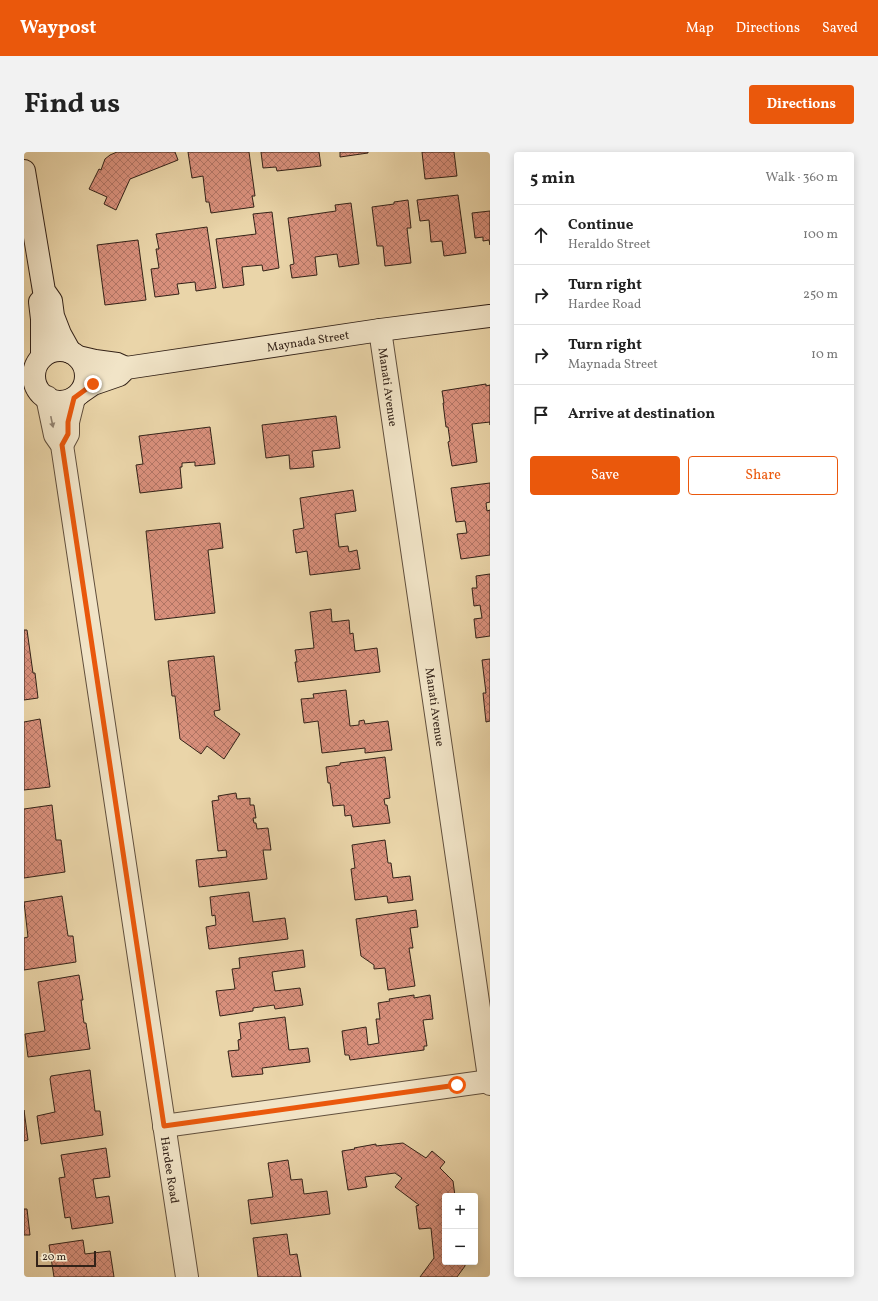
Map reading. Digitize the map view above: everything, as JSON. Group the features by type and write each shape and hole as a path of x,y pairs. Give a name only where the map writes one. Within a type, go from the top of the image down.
{"street":[{"path":"24,171 44,291 51,301 53,316 60,334 74,354 82,361 86,369 87,378 85,386 77,396 67,401 58,402 50,400 37,393 38,390 35,382 34,364 43,329 40,302 44,291"},
{"name":"Maynada Street","path":"74,354 95,361 117,364 126,368 380,330 490,316"},
{"name":"Manati Avenue","path":"380,330 490,1084"},
{"path":"34,364 50,352 58,349 74,354"},
{"name":"Maynada Street","path":"77,396 93,384 119,375 126,368"},
{"name":"Hardee Road","path":"37,393 55,435 62,445 186,1277"},
{"name":"Hardee Road","path":"62,445 68,434 68,422 77,396"},
{"path":"164,1126 490,1081"}],"building":[{"path":"117,152 175,152 178,160 130,179 116,210 104,204 107,197 89,189 99,169 101,170 105,159"},
{"path":"188,152 249,152 255,196 252,196 254,207 211,213 209,202 206,202 203,176 192,178"},
{"path":"261,152 319,152 321,166 277,171 276,167 263,168"},
{"path":"340,152 368,152 368,153 340,157"},
{"path":"422,152 454,152 457,176 425,179"},
{"path":"458,195 466,253 444,256 442,241 431,242 429,220 420,221 417,200"},
{"path":"408,200 411,228 407,228 411,263 385,266 383,246 377,246 372,207 394,204 394,202"},
{"path":"351,203 359,264 339,267 337,254 315,257 317,275 292,278 290,265 294,264 288,218 336,211 335,205"},
{"path":"490,211 490,245 489,240 483,241 483,237 475,238 472,213"},
{"path":"272,212 279,268 263,271 262,265 242,267 244,285 223,288 216,239 256,234 253,214"},
{"path":"207,227 216,288 196,291 195,282 177,284 179,294 155,297 151,269 159,268 156,249 159,249 156,234"},
{"path":"138,240 146,300 105,305 97,245"},
{"path":"486,384 486,386 490,385 490,422 472,424 477,462 452,466 448,442 450,441 448,427 446,427 442,391"},
{"path":"336,416 340,448 312,451 314,467 290,469 289,455 266,458 262,425"},
{"path":"210,427 215,464 195,466 195,462 182,463 182,467 180,467 182,488 140,493 136,465 143,464 139,436"},
{"path":"490,483 490,502 486,503 487,511 490,510 490,555 461,559 457,534 467,533 465,521 456,522 451,488"},
{"path":"353,490 356,511 335,514 339,547 348,546 349,552 357,550 360,569 310,575 307,551 296,553 293,530 304,528 300,498"},
{"path":"220,523 223,548 208,550 215,613 155,620 146,531"},
{"path":"490,574 490,636 476,638 474,619 482,618 480,605 474,606 472,588 477,588 476,576"},
{"path":"331,609 332,622 349,620 350,634 353,633 355,651 377,648 380,672 298,682 295,650 314,648 310,612"},
{"path":"24,630 27,630 38,698 24,700"},
{"path":"214,656 220,710 214,711 215,716 240,734 224,759 207,746 201,754 180,739 175,696 172,696 168,661"},
{"path":"490,659 490,721 486,722 483,693 486,693 482,660"},
{"path":"346,690 350,726 359,725 359,721 364,720 365,724 388,721 392,750 365,753 365,748 322,753 318,721 304,723 301,699 314,698 313,694"},
{"path":"40,719 50,787 24,790 24,722"},
{"path":"385,757 390,798 384,799 385,805 387,805 390,823 353,827 351,815 345,816 344,805 333,806 326,767 340,765 340,763"},
{"path":"236,793 237,799 250,798 250,805 254,805 256,818 253,818 257,829 268,828 271,850 263,850 267,879 199,887 196,860 227,857 226,850 218,851 212,801 219,800 218,796"},
{"path":"52,805 56,840 61,840 65,872 24,878 24,809"},
{"path":"385,840 388,863 391,863 393,878 410,876 413,900 388,903 387,896 355,900 351,869 355,868 352,845"},
{"path":"249,892 253,922 285,918 288,939 209,949 206,927 216,925 215,915 212,916 210,897"},
{"path":"62,896 68,936 73,936 76,962 24,970 24,938 28,937 24,902"},
{"path":"416,910 418,927 410,928 413,948 409,948 415,986 388,990 385,968 374,969 374,965 361,956 356,919"},
{"path":"303,950 305,967 272,972 275,991 300,988 303,1005 275,1009 274,1005 253,1008 253,1011 220,1016 216,991 235,989 232,969 240,968 239,958"},
{"path":"79,975 83,1000 81,1000 84,1023 86,1023 90,1049 28,1057 25,1034 45,1031 38,982"},
{"path":"414,995 414,998 430,995 433,1019 423,1020 427,1046 424,1046 424,1050 350,1060 349,1055 345,1055 342,1031 366,1027 368,1045 379,1043 376,1019 380,1019 378,1003 390,1001 389,999"},
{"path":"285,1017 289,1050 308,1048 310,1062 262,1068 263,1074 232,1077 228,1051 239,1050 238,1040 241,1039 239,1023"},
{"path":"90,1070 95,1111 100,1111 103,1135 41,1144 37,1116 55,1112 50,1079 51,1076"},
{"path":"24,1110 28,1140 24,1141"},
{"path":"403,1143 426,1158 432,1151 445,1162 440,1168 453,1181 455,1193 442,1193 442,1265 465,1265 457,1277 420,1277 434,1258 431,1228 419,1229 416,1206 419,1205 395,1187 402,1178 395,1173 365,1177 367,1187 348,1190 342,1151 376,1144 376,1146"},
{"path":"106,1148 110,1177 93,1179 96,1198 109,1196 113,1223 72,1229 70,1217 65,1218 59,1178 65,1177 61,1155"},
{"path":"288,1160 291,1180 302,1179 304,1194 327,1191 330,1214 251,1224 248,1200 273,1197 268,1163"},
{"path":"24,1209 27,1209 30,1235 24,1235"},
{"path":"287,1234 290,1255 297,1254 301,1277 258,1277 253,1238"},
{"path":"83,1240 85,1254 110,1251 114,1277 54,1277 49,1245"}],"route":[{"path":"93,384 74,398 68,422 68,434 62,445 164,1126 457,1085"}]}
